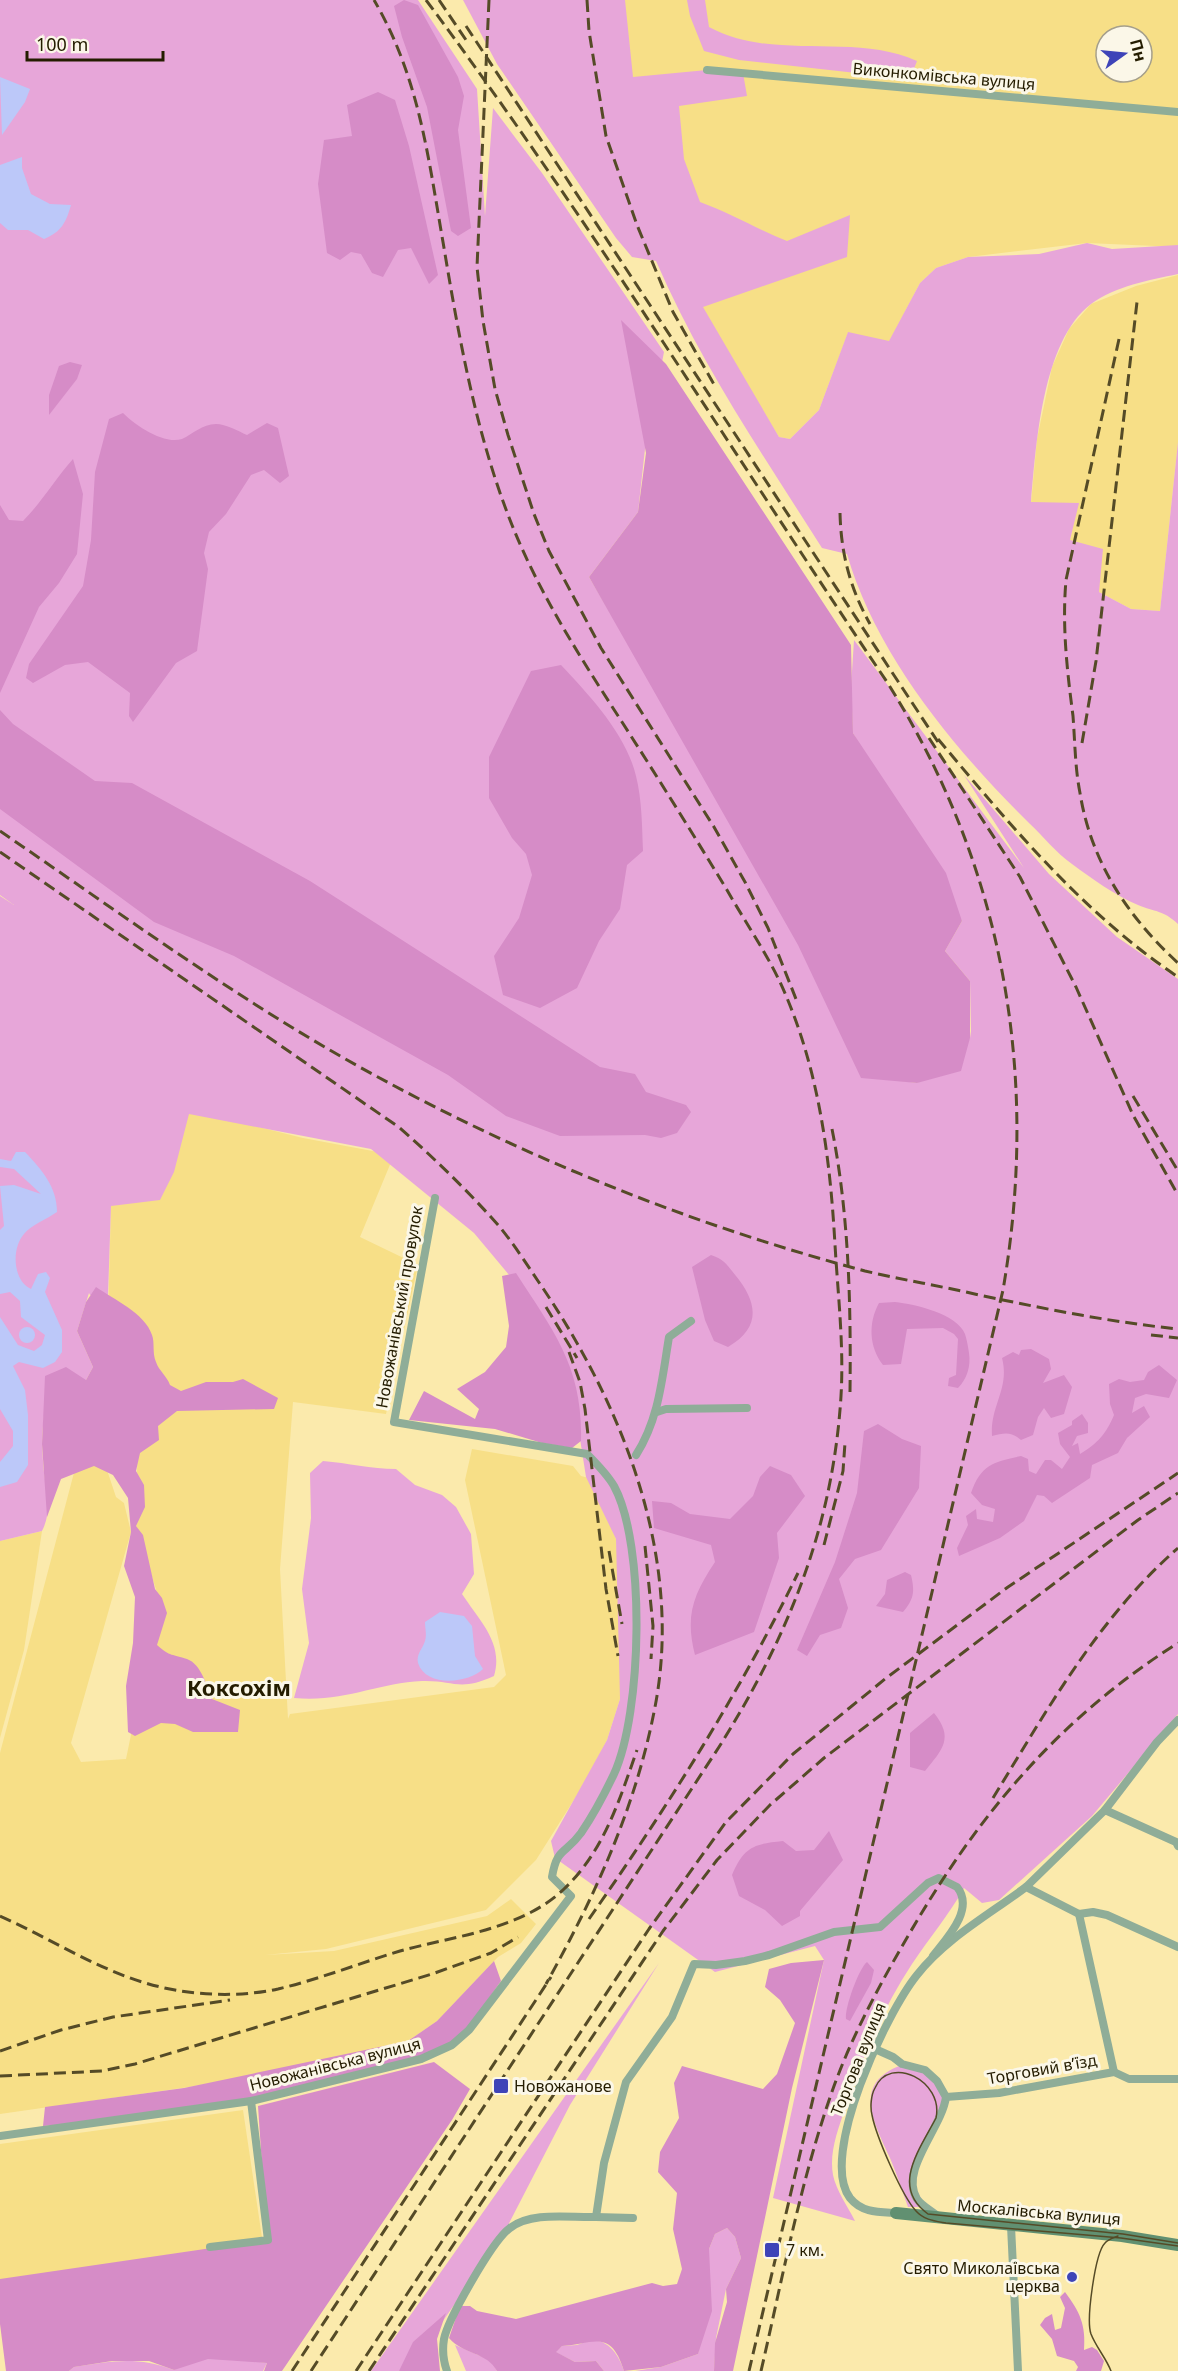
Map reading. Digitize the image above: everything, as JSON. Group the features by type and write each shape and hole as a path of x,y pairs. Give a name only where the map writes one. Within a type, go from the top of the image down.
{"street":[{"name":"Виконкомівська вулиця","path":"707,70 1178,112"},
{"name":"Новожанівський провулок","path":"435,1198 394,1422 588,1454 600,1468"},
{"path":"636,1455 647,1437 657,1412 669,1337 691,1322"},
{"path":"657,1412 666,1409 747,1408"},
{"name":"Новожанівська вулиця","path":"0,2136 250,2101 421,2059 452,2045 469,2030 571,1896 552,1877 555,1858 585,1827 597,1809 616,1770 630,1723 637,1649 629,1538 614,1486 600,1468"},
{"name":"Торгова вулиця","path":"896,2213 862,2208 844,2189 841,2174 846,2129 875,2049 899,2000 933,1956 1026,1887 1105,1810 1157,1742 1178,1720"},
{"path":"1105,1810 1176,1842 1178,1846"},
{"path":"596,2217 604,2163 626,2082 672,2017 693,1964 716,1965 745,1961 770,1955 834,1932 880,1927 928,1883 939,1878 957,1887 963,1902 956,1924 933,1956"},
{"path":"1026,1887 1079,1914 1093,1912 1107,1915 1178,1947"},
{"path":"1079,1914 1114,2072"},
{"path":"875,2049 893,2056 902,2064 925,2070 937,2081 945,2097 937,2127 917,2163 913,2184 919,2201 945,2220"},
{"name":"Торговий в’їзд","path":"945,2097 999,2093 1114,2072 1129,2079 1178,2079"},
{"path":"210,2247 268,2240 250,2101"},
{"name":"Москалівська вулиця","path":"896,2213 945,2220 1119,2236 1178,2245"},
{"path":"447,2371 442,2357 444,2336 486,2256 509,2228 533,2218 633,2218"},
{"path":"1011,2226 1018,2371"}],"shaded area":[{"path":"0,0 418,0 477,89 485,216 493,108 542,173 664,352 645,449 638,512 589,577 877,1067 860,1075 917,1083 970,1038 971,1031 970,981 945,951 962,921 853,733 851,687 854,640 1024,868 964,775 1049,874 1117,937 1178,979 1178,1714 1092,1816 999,1900 982,1903 964,1888 912,1964 892,1998 866,2052 835,2141 832,2158 833,2175 839,2192 855,2221 773,2198 824,1960 815,1946 715,1972 555,1858 551,1841 607,1740 620,1699 616,1539 586,1477 575,1407 520,1288 474,1233 371,1149 189,1114 174,1172 160,1200 111,1206 108,1296 90,1295 89,1293 77,1331 93,1367 86,1380 46,1400 42,1446 48,1505 46,1522 42,1531 0,1541 0,896 14,905 0,895"},
{"path":"404,0 418,5 458,77 464,96 458,130 471,228 458,236 451,231 427,107 402,37 394,6"},
{"path":"463,0 625,0 633,77 707,70 743,73 747,96 679,106 684,159 700,202 787,241 850,215 847,257 703,307 779,437 790,439 819,410 848,332 889,341 920,283 936,268 968,257 1039,254 1087,243 1112,249 1178,245 1178,274 1133,284 1101,298 1091,304 1075,321 1062,343 1044,396 1031,502 1079,503 1070,540 1103,549 1099,592 1131,609 1160,611 1178,442 1178,924 1163,914 1121,897 1066,860 973,764 921,699 877,628 860,592 847,554 822,548 712,372 673,299 656,261 632,257 616,238 497,64"},
{"path":"610,0 1178,0 1178,247 1087,243 968,257 936,268 920,283 889,342 848,333 819,410 790,439 779,437 669,261"},
{"path":"687,0 705,0 709,27 734,37 759,43 866,48 917,61 910,79 739,60 704,51 690,16"},
{"path":"378,92 395,100 409,146 438,275 429,284 411,248 398,250 383,277 372,273 361,254 351,252 340,260 327,253 318,184 324,140 352,136 347,105"},
{"path":"1178,275 1178,442 1160,611 1131,609 1099,592 1070,540 1078,503 1031,503 1037,439 1052,367 1069,329 1091,304 1136,286"},
{"path":"621,320 666,364 851,645 853,733 946,873 962,921 945,951 970,981 970,1038 961,1071 917,1083 861,1078 798,945 589,577 638,512 646,453"},
{"path":"70,362 82,365 77,379 49,415 49,395 59,366"},
{"path":"123,413 150,433 175,440 182,439 211,424 224,425 247,435 267,423 278,428 289,476 280,483 264,470 251,475 226,514 209,532 204,553 208,569 197,651 176,663 133,722 129,716 130,693 88,662 65,665 33,683 26,678 29,664 83,586 91,540 95,472 109,419"},
{"path":"73,459 83,494 77,554 59,583 39,607 0,693 0,505 9,520 23,521"},
{"path":"561,665 606,716 631,760 639,794 643,851 627,865 620,909 599,941 577,988 540,1008 503,995 494,956 519,918 532,875 526,854 512,838 489,798 489,757 531,671"},
{"path":"0,710 13,724 95,781 132,783 310,881 600,1067 635,1074 646,1092 686,1105 691,1112 677,1133 661,1138 645,1135 560,1136 506,1116 448,1075 234,956 154,922 0,809"},
{"path":"190,1110 303,1138 394,1155 360,1237 418,1265 386,1414 293,1402 280,1569 288,1719 290,1714 494,1687 506,1675 465,1480 472,1449 573,1466 581,1476 593,1479 616,1539 624,1618 620,1699 607,1740 589,1776 536,1860 486,1910 326,1949 265,1955 334,1951 487,1916 511,1899 536,1924 521,1943 498,1957 437,2021 408,2041 325,2062 189,2087 0,2114 0,1753 80,1450 104,1461 116,1497 124,1503 131,1532 71,1743 81,1762 126,1759 159,1599 136,1526 138,1422 108,1320 111,1206"},
{"path":"711,1255 723,1261 731,1269 749,1296 752,1305 751,1323 746,1332 728,1347 714,1341 705,1320 692,1267"},
{"path":"516,1273 554,1333 571,1371 577,1392 581,1441 572,1448 542,1443 495,1429 409,1420 424,1391 475,1419 479,1409 457,1389 485,1372 506,1347 509,1326 502,1276"},
{"path":"96,1287 143,1320 153,1338 156,1362 170,1385 181,1391 206,1382 233,1382 243,1379 278,1398 274,1409 177,1411 158,1426 159,1440 140,1453 136,1471 144,1485 145,1507 136,1526 143,1535 155,1589 162,1598 167,1613 157,1645 169,1653 192,1662 203,1676 212,1699 240,1710 238,1732 193,1732 175,1724 161,1723 135,1736 128,1732 126,1686 133,1643 135,1597 124,1566 131,1532 128,1498 113,1475 94,1466 61,1479 47,1517 42,1444 45,1376 66,1367 86,1380 93,1367 77,1331 86,1302"},
{"path":"895,1302 934,1311 961,1327 965,1334 969,1363 968,1372 958,1388 948,1386 949,1378 956,1375 958,1339 943,1328 907,1329 901,1364 883,1365 873,1343 873,1319 879,1303"},
{"path":"1031,1349 1049,1359 1051,1369 1043,1383 1064,1375 1072,1387 1064,1414 1051,1418 1044,1408 1038,1417 1033,1435 1021,1440 1014,1435 1007,1434 992,1436 994,1415 1004,1379 1002,1358 1013,1352 1019,1355 1021,1350"},
{"path":"1159,1365 1177,1380 1169,1398 1146,1394 1135,1398 1132,1413 1144,1406 1150,1417 1127,1438 1118,1453 1092,1465 1090,1478 1052,1503 1044,1496 1037,1495 1024,1521 1000,1538 959,1556 957,1548 968,1525 966,1516 976,1509 977,1519 993,1522 995,1509 982,1505 971,1493 984,1470 1003,1460 1021,1456 1028,1459 1029,1471 1036,1474 1045,1460 1051,1460 1062,1469 1070,1457 1060,1444 1058,1433 1072,1425 1072,1421 1082,1414 1088,1423 1088,1433 1077,1436 1072,1446 1078,1443 1080,1454 1086,1450 1101,1438 1114,1415 1110,1404 1109,1384 1119,1379 1130,1382 1144,1380 1148,1372"},
{"path":"878,1424 902,1439 921,1446 919,1488 881,1550 855,1559 839,1579 848,1608 841,1628 820,1635 807,1656 797,1650 835,1562 857,1493 864,1431"},
{"path":"323,1461 396,1469 415,1485 442,1495 456,1507 471,1534 474,1574 462,1594 493,1642 496,1653 494,1676 464,1684 422,1681 328,1698 294,1698 309,1643 302,1589 311,1518 310,1473"},
{"path":"770,1466 791,1475 805,1496 777,1533 779,1558 754,1632 695,1655 691,1617 696,1596 715,1562 711,1545 654,1528 652,1501 671,1503 690,1514 730,1519 753,1496 760,1477"},
{"path":"42,1531 24,1650 0,1738 0,1541"},
{"path":"905,1572 911,1575 913,1591 903,1612 876,1606 885,1594 887,1580"},
{"path":"934,1713 944,1730 945,1737 941,1750 925,1771 910,1767 910,1733"},
{"path":"829,1831 843,1860 800,1911 800,1916 782,1926 765,1910 739,1896 732,1875 741,1858 751,1849 783,1841 796,1851 814,1850"},
{"path":"824,1960 792,2088 733,2371 714,2371 715,2343 727,2302 726,2289 741,2258 735,2237 727,2228 715,2234 709,2249 712,2311 698,2354 661,2367 624,2371 613,2349 607,2344 592,2342 562,2346 556,2352 575,2362 596,2361 604,2371 497,2371 481,2356 454,2343 449,2338 460,2306 470,2306 477,2311 516,2319 652,2283 663,2286 677,2284 682,2269 673,2229 677,2193 658,2172 660,2152 679,2118 674,2083 682,2066 763,2089 777,2074 795,2023 780,2000 765,1987 769,1969 791,1963"},
{"path":"494,1961 501,1981 463,2035 433,2054 250,2101 112,2121 43,2126 45,2107 184,2088 408,2041 437,2021"},
{"path":"867,1962 874,1970 871,1983 850,2021 846,2019 846,2014 850,1998 856,1980"},
{"path":"659,1963 570,2105 503,2235 438,2328 399,2371 371,2371"},
{"path":"434,2062 470,2089 452,2120 282,2371 264,2371 267,2363 208,2359 174,2370 149,2361 112,2361 74,2367 69,2371 6,2371 0,2324 0,2279 267,2240 258,2106"},
{"path":"902,2065 925,2070 945,2096 919,2156 913,2184 926,2207 908,2207 873,2118 872,2093 876,2082 886,2073"},
{"path":"243,2110 264,2251 0,2284 0,2144"},
{"path":"727,2228 735,2237 741,2258 726,2289 716,2338 714,2371 635,2371 661,2367 698,2354 709,2267 709,2249 715,2234"},
{"path":"1065,2292 1081,2319 1084,2350 1092,2347 1097,2350 1104,2361 1101,2371 1076,2371 1078,2367 1074,2361 1057,2356 1052,2339 1040,2325 1052,2314 1055,2330 1061,2328 1065,2308 1060,2297"},
{"path":"446,2313 437,2339 440,2371 399,2371 413,2342"},
{"path":"591,2340 608,2346 619,2359 624,2371 604,2371 596,2361 575,2362 555,2352 562,2346 577,2345"},
{"path":"455,2345 492,2361 497,2371 466,2371"},
{"path":"200,2354 267,2363 263,2371 69,2371 74,2367 125,2361 148,2363 174,2370"}],"water":[{"path":"0,77 30,89 25,102 2,135"},
{"path":"22,157 22,168 31,194 50,204 71,205 62,226 44,239 28,230 8,230 0,223 0,165"},
{"path":"16,1152 25,1152 43,1172 56,1203 57,1212 27,1231 20,1240 16,1264 20,1279 31,1289 38,1274 46,1272 50,1278 45,1292 62,1330 62,1352 55,1362 43,1368 19,1362 13,1366 25,1390 28,1415 28,1465 17,1482 0,1487 0,1462 13,1446 13,1431 0,1409 0,1317 18,1345 34,1351 42,1345 45,1335 21,1317 20,1301 10,1292 0,1294 0,1230 4,1226 0,1186 14,1185 41,1194 14,1169 0,1167 0,1159 11,1161"},
{"path":"27,1327 35,1335 27,1343 19,1335"},
{"path":"440,1612 464,1616 472,1626 475,1656 483,1669 477,1674 458,1680 438,1680 423,1671 418,1663 419,1654 426,1639 425,1622"}],"tram line":[{"path":"1178,2243 1123,2234 928,2214 917,2203 911,2192 910,2180 916,2155 936,2118 936,2105 932,2093 914,2076 903,2073 892,2073 882,2078 875,2088 871,2108 874,2125 890,2165 910,2203 916,2211 930,2220 1121,2238 1178,2246"},
{"path":"1111,2371 1091,2334 1090,2315 1092,2287 1101,2249 1108,2240 1118,2236"}],"railway":[{"path":"311,2371 744,1706 786,1622 817,1536 836,1444 842,1377 830,1177 820,1110 804,1044 779,980 767,957 563,626 535,577 512,525 488,456 470,386 420,118 402,58 374,0"},
{"path":"426,0 546,167 887,682 927,752 960,825 985,899 1003,975 1013,1052 1017,1131 1013,1210 1003,1290 749,2371"},
{"path":"439,0 466,40"},
{"path":"489,0 477,267 483,321 495,389 508,435 534,514 549,551 601,648 714,827 745,882 768,928 796,999"},
{"path":"587,0 589,31 606,136 637,225 673,312 716,388"},
{"path":"466,26 938,742"},
{"path":"1082,743 1096,661 1137,302"},
{"path":"1119,339 1066,580 1066,648 1076,765 1085,818 1093,842 1114,887 1143,927 1178,963"},
{"path":"840,513 842,543 848,570 857,597 870,624"},
{"path":"929,738 1020,877 1076,987 1133,1115 1178,1195"},
{"path":"938,739 1021,836 1080,897 1143,952 1178,977"},
{"path":"0,831 185,958 327,1049 434,1107 554,1163 677,1212 865,1271 1053,1310 1178,1329"},
{"path":"0,852 400,1128 439,1163 504,1233 568,1328 596,1378 620,1430 639,1484 653,1538 661,1594 662,1651 655,1707 647,1744 625,1815 597,1884 546,1984"},
{"path":"1133,1096 1178,1171"},
{"path":"832,1129 838,1161 848,1260 850,1392"},
{"path":"546,1307 577,1358"},
{"path":"1151,1335 1178,1338"},
{"path":"569,1352 580,1382 585,1409 606,1589 618,1656"},
{"path":"824,1545 843,1471 845,1443"},
{"path":"356,2371 649,1929 726,1822 793,1754 885,1679 1008,1587 1178,1473"},
{"path":"369,2371 663,1931 717,1860 770,1805 824,1758 1138,1520 1178,1493"},
{"path":"645,1546 653,1626 651,1659"},
{"path":"993,1798 1054,1698 1099,1634 1123,1604 1178,1548"},
{"path":"609,1551 622,1624"},
{"path":"589,1919 646,1836 726,1707 798,1573"},
{"path":"761,2371 793,2227 822,2121 850,2047 898,1954 963,1850 1025,1772 1095,1703 1178,1643"},
{"path":"0,1916 85,1959 151,1985 214,1994 253,1993 294,1985 400,1951 486,1930 528,1914 547,1903 578,1874 600,1842 617,1806 637,1750"},
{"path":"0,2076 102,2071 135,2064 432,1974 491,1953 518,1937"},
{"path":"292,2371 551,1977"},
{"path":"0,2051 61,2030 113,2017 230,2000"}],"place":[{"name":"Новожанове","path":"501,2086"},
{"name":"7 км.","path":"772,2250"},
{"name":"Свято Миколаївська церква","path":"1072,2277"}],"district":[{"name":"Коксохім","path":"239,1688"}]}
